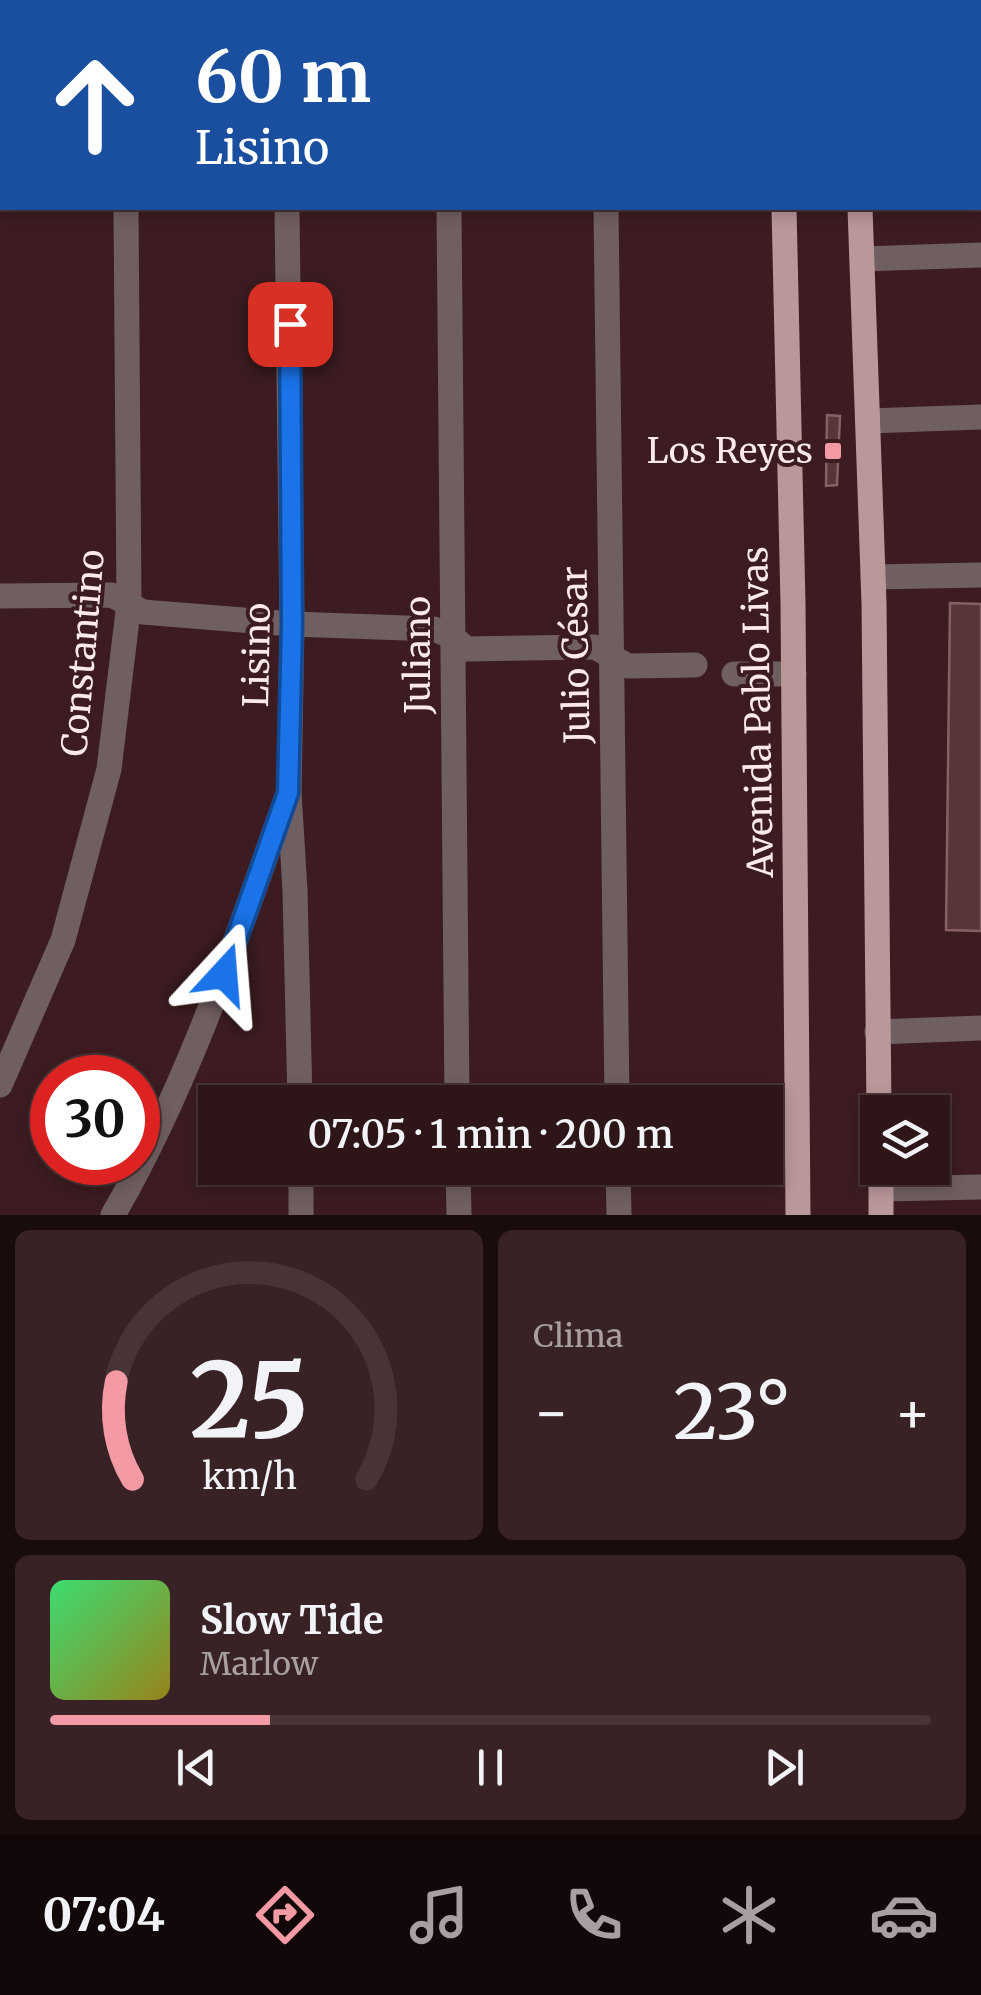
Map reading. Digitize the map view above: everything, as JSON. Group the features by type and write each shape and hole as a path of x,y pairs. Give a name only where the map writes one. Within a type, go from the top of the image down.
{"main road":[{"name":"Avenida Pablo Livas","path":"784,210 794,674 798,1215"},
{"path":"860,210 873,577 879,1095"},
{"path":"777,1215 798,1178"},
{"path":"867,1215 878,1185"},
{"path":"881,1185 881,1215"}],"street":[{"name":"Constantino","path":"0,1085 62,940 109,769 129,603 126,210"},
{"name":"Lisino","path":"287,210 292,624 288,793 295,890 300,1085"},
{"name":"Juliano","path":"448,210 457,1085"},
{"name":"Julio César","path":"606,210 618,1085"},
{"path":"862,259 981,255"},
{"path":"868,421 981,417"},
{"path":"873,577 981,575"},
{"path":"0,596 112,595 143,612 292,624 434,629 453,637 466,649 595,647 628,666 695,665"},
{"path":"734,674 794,674"},
{"path":"113,1215 161,1123 214,1002 288,793"},
{"path":"877,1032 981,1028"},
{"path":"950,1184 981,1187"},
{"path":"301,1185 301,1215"},
{"path":"458,1185 459,1215"},
{"path":"618,1185 619,1215"}],"building":[{"name":"Los Reyes","path":"827,415 840,416 837,485 826,486"},
{"path":"950,603 981,604 981,931 946,930"}],"place":[{"name":"Los Reyes","path":"833,451"}],"route":[{"path":"224,974 288,793 292,698 290,324"}]}
